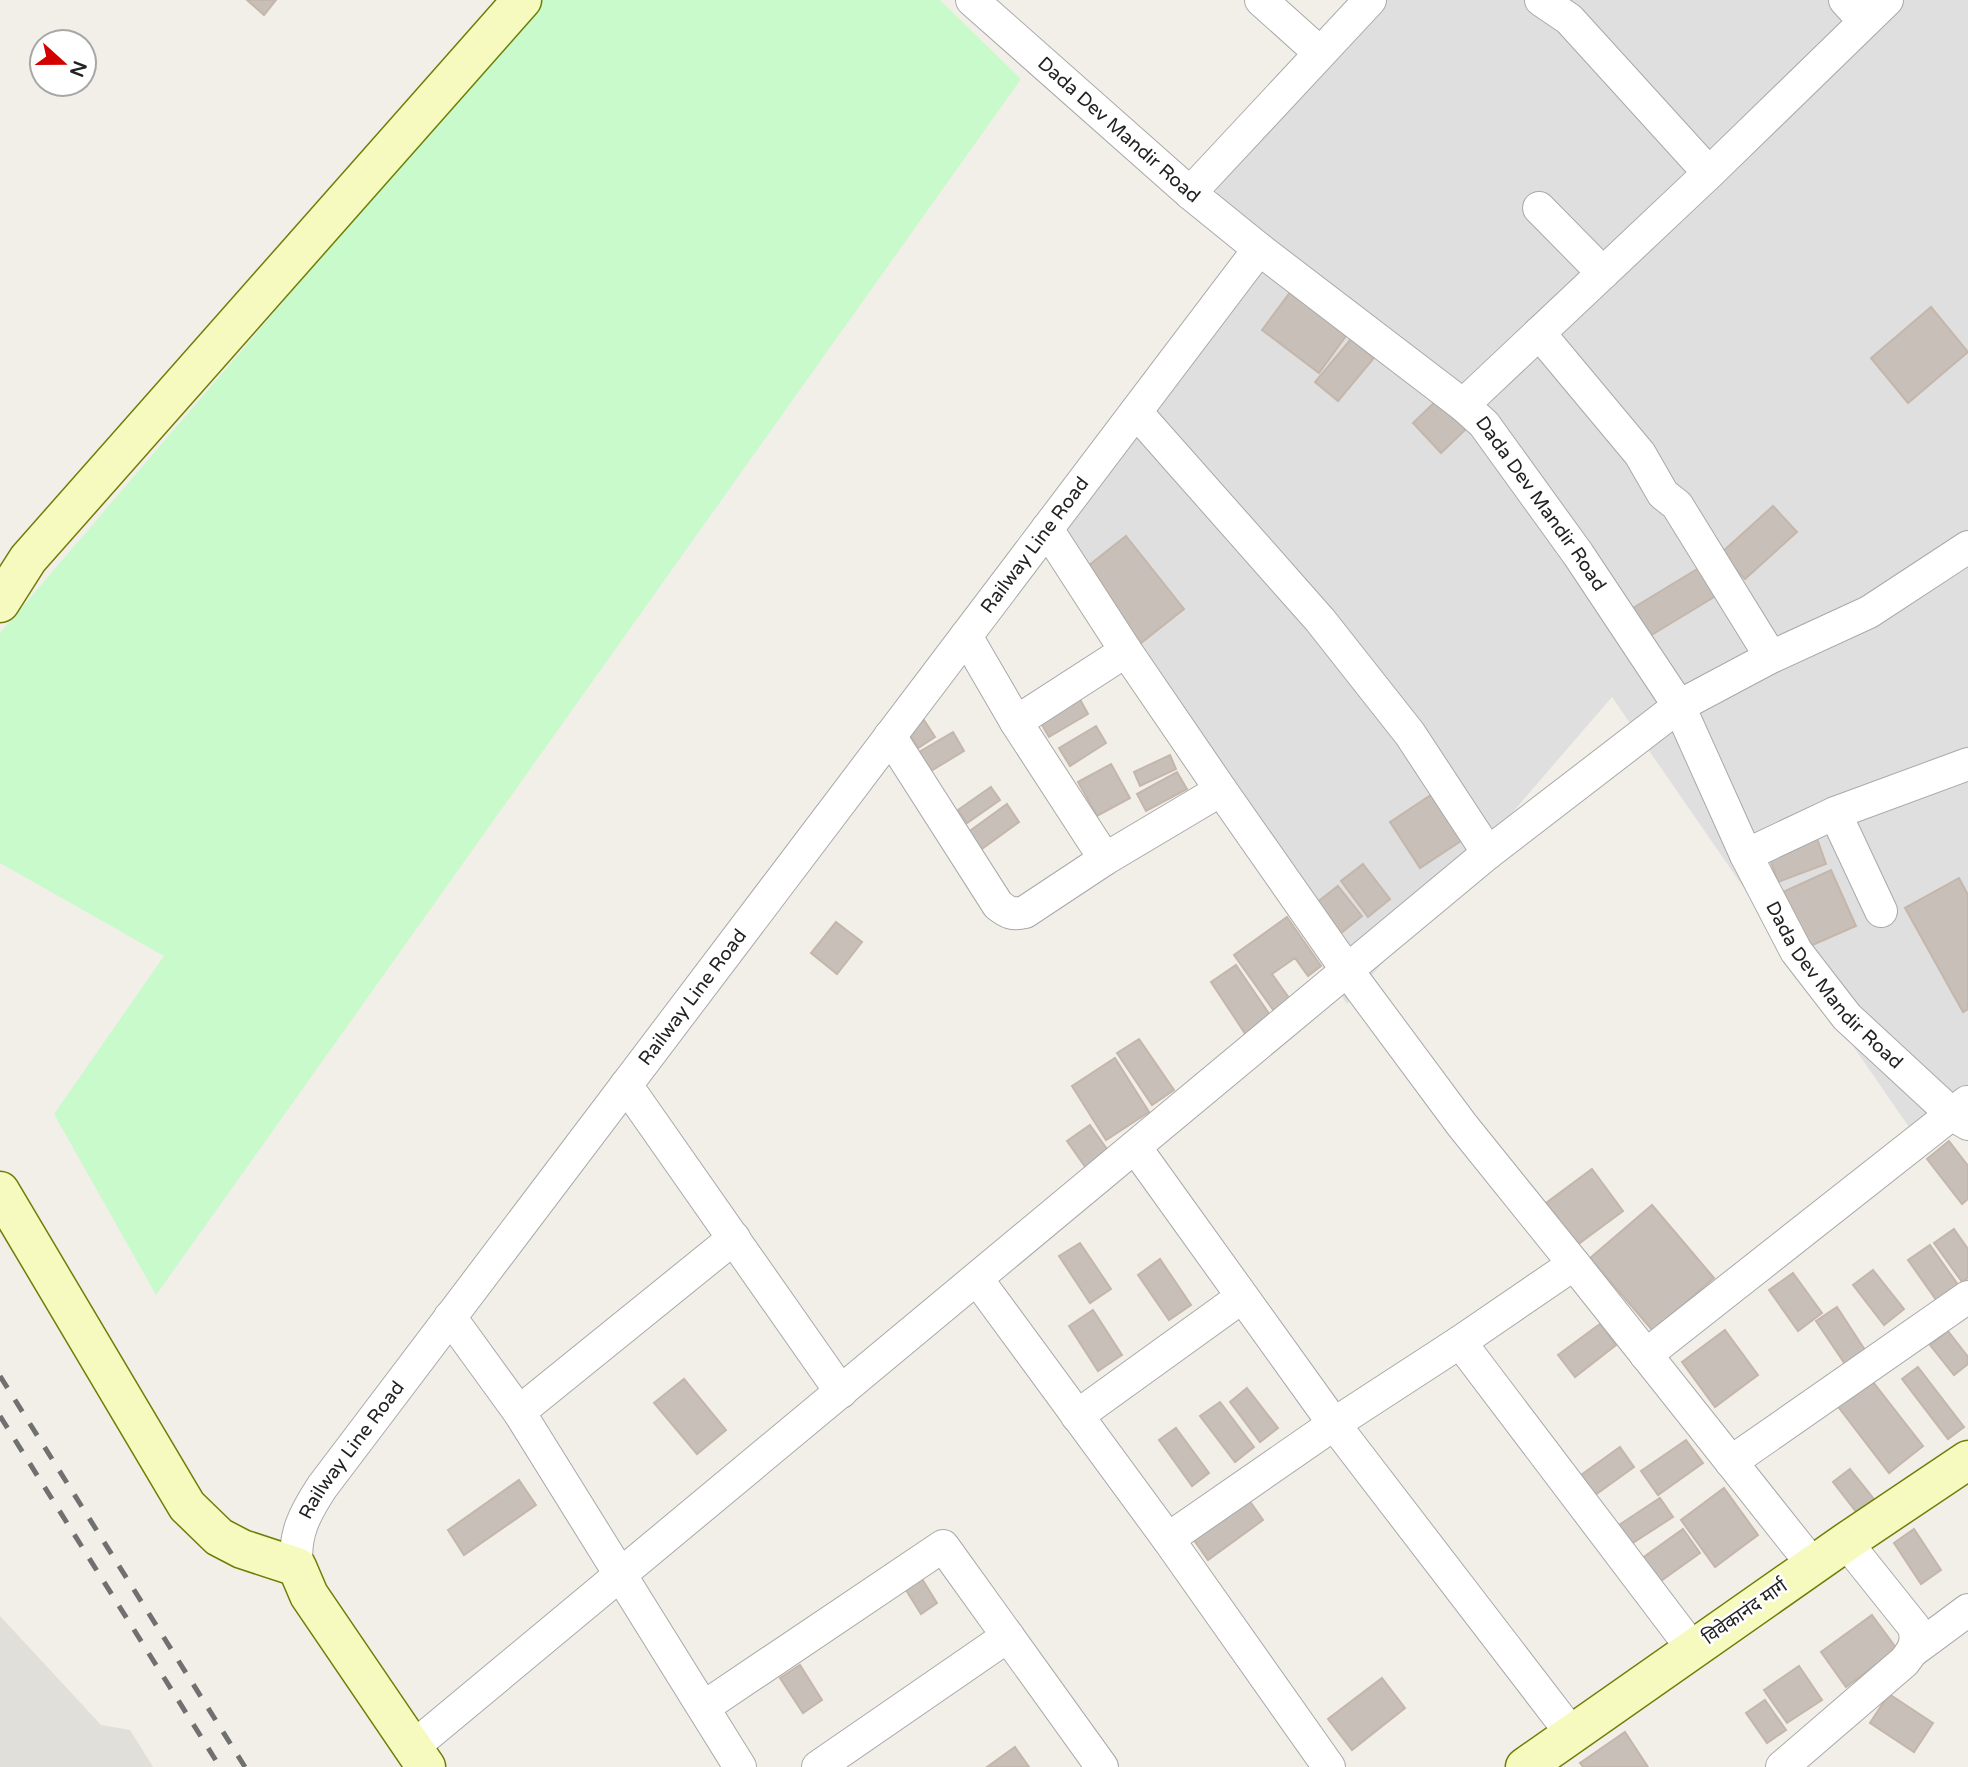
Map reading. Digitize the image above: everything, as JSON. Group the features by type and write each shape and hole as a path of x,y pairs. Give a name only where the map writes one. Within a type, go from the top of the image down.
{"street":[{"path":"0,603 14,571 522,0"},
{"name":"Dada Dev Mandir Road","path":"972,0 1190,193 1484,424 1578,554 1679,706 1746,855 1796,951 1847,1017 1963,1114"},
{"path":"1261,0 1320,53"},
{"path":"1190,193 1370,0"},
{"path":"1541,0 1569,19 1709,173"},
{"path":"1463,405 1709,173 1865,7"},
{"path":"1539,208 1603,273"},
{"name":"Railway Line Road","path":"419,1757 309,1595 297,1567 296,1540 309,1507 1259,248"},
{"path":"1539,333 1640,454 1663,494 1677,505 1771,657"},
{"path":"1136,412 1320,620 1410,734 1488,853"},
{"path":"1047,529 1126,651 1347,970 1462,1125 1813,1565"},
{"path":"419,1757 620,1575 1488,853 1679,706 1771,657 1869,612 1968,547"},
{"path":"965,636 1016,722 1105,859"},
{"path":"1016,722 1126,651"},
{"path":"890,736 998,905 1016,915 1026,912 1105,859 1221,790"},
{"path":"1746,855 1835,813 1968,764"},
{"path":"1835,813 1881,911"},
{"path":"626,1085 841,1392"},
{"path":"1646,1355 1963,1114"},
{"path":"1135,1147 1334,1424 1573,1734"},
{"path":"0,1191 187,1506 219,1537 242,1549 297,1567"},
{"path":"519,1412 734,1238"},
{"path":"1168,1539 1334,1424 1574,1264"},
{"path":"977,1279 1168,1539 1329,1767"},
{"path":"1077,1416 1242,1297"},
{"path":"1731,1462 1968,1297"},
{"path":"450,1317 519,1412 740,1767"},
{"path":"1460,1342 1692,1648"},
{"name":"विवेकानंद मार्ग","path":"1525,1767 1692,1648 1968,1460"},
{"path":"1846,1542 1914,1627 1917,1637 1914,1650"},
{"path":"704,1707 943,1546 1102,1767"},
{"path":"1787,1766 1904,1662 1914,1650 1968,1610"},
{"path":"818,1767 1008,1636"}],"shaded area":[{"path":"1354,0 1968,0 1968,1107 1920,1143 1612,697 1347,1004 1034,529 1264,265 1200,166"},
{"path":"0,1616 101,1725 130,1730 153,1767 0,1767"}],"green space":[{"path":"541,0 940,0 1021,79 156,1295 54,1114 164,956 0,863 0,633"}],"building":[{"path":"247,0 276,0 264,15"},
{"path":"1294,287 1351,329 1319,373 1262,330"},
{"path":"1931,307 1968,352 1908,403 1871,358"},
{"path":"1351,339 1374,358 1338,401 1315,382"},
{"path":"1437,400 1466,429 1441,453 1413,423"},
{"path":"1773,506 1797,532 1745,579 1721,553"},
{"path":"1126,536 1184,609 1141,643 1083,570"},
{"path":"1707,563 1724,591 1645,639 1628,611"},
{"path":"1077,694 1088,714 1049,737 1038,718"},
{"path":"924,720 935,737 918,748 907,731"},
{"path":"1096,726 1106,743 1070,766 1059,748"},
{"path":"953,732 964,751 931,771 919,752"},
{"path":"1170,755 1176,769 1140,786 1134,772"},
{"path":"1111,764 1130,798 1097,816 1078,782"},
{"path":"1177,772 1187,789 1146,811 1137,794"},
{"path":"991,787 1000,800 967,823 958,810"},
{"path":"1431,795 1461,841 1420,868 1390,822"},
{"path":"1007,804 1019,822 979,851 967,833"},
{"path":"1815,833 1826,864 1778,882 1767,850"},
{"path":"1363,864 1390,899 1368,917 1341,881"},
{"path":"1831,870 1856,926 1808,947 1783,892"},
{"path":"1959,878 1968,895 1968,1009 1963,1012 1905,908"},
{"path":"1338,886 1362,916 1335,938 1311,907"},
{"path":"1287,917 1321,966 1308,976 1295,958 1272,974 1292,1002 1276,1014 1234,955"},
{"path":"836,922 862,942 837,974 811,953"},
{"path":"1236,965 1272,1018 1246,1035 1211,982"},
{"path":"1139,1039 1174,1090 1152,1105 1117,1053"},
{"path":"1115,1058 1149,1112 1106,1140 1072,1086"},
{"path":"1090,1125 1109,1152 1086,1168 1067,1141"},
{"path":"1949,1141 1968,1166 1968,1199 1962,1204 1927,1159"},
{"path":"1592,1169 1623,1211 1577,1245 1546,1203"},
{"path":"1652,1205 1714,1278 1653,1331 1590,1258"},
{"path":"1954,1229 1968,1249 1968,1278 1962,1282 1934,1243"},
{"path":"1080,1243 1111,1289 1090,1303 1059,1256"},
{"path":"1930,1245 1961,1289 1939,1304 1908,1260"},
{"path":"1160,1259 1191,1305 1169,1320 1138,1275"},
{"path":"1873,1270 1904,1309 1884,1325 1853,1285"},
{"path":"1793,1273 1822,1313 1798,1331 1769,1290"},
{"path":"1837,1307 1865,1350 1845,1364 1816,1321"},
{"path":"1093,1310 1122,1355 1098,1371 1069,1326"},
{"path":"1600,1324 1616,1345 1575,1377 1558,1355"},
{"path":"1725,1330 1758,1375 1715,1407 1682,1362"},
{"path":"1948,1331 1968,1357 1968,1364 1954,1375 1930,1345"},
{"path":"1918,1367 1964,1427 1948,1439 1902,1379"},
{"path":"1870,1378 1923,1446 1889,1473 1836,1404"},
{"path":"684,1379 726,1430 697,1454 654,1403"},
{"path":"1247,1388 1278,1428 1260,1442 1230,1402"},
{"path":"1220,1402 1254,1447 1235,1462 1200,1416"},
{"path":"1176,1428 1209,1473 1192,1486 1159,1440"},
{"path":"1686,1440 1703,1463 1658,1495 1641,1471"},
{"path":"1620,1447 1634,1467 1595,1495 1581,1475"},
{"path":"1850,1469 1874,1499 1857,1513 1833,1482"},
{"path":"519,1480 536,1505 464,1555 448,1530"},
{"path":"1724,1488 1758,1535 1715,1567 1681,1520"},
{"path":"1244,1493 1263,1520 1208,1560 1189,1533"},
{"path":"1660,1498 1673,1517 1631,1544 1619,1525"},
{"path":"1683,1529 1700,1553 1658,1583 1641,1559"},
{"path":"1914,1529 1941,1570 1921,1584 1894,1543"},
{"path":"917,1571 937,1603 921,1614 901,1582"},
{"path":"1872,1615 1897,1649 1846,1687 1821,1652"},
{"path":"800,1665 822,1700 803,1713 780,1678"},
{"path":"1799,1666 1822,1700 1787,1723 1764,1690"},
{"path":"1382,1678 1405,1708 1352,1750 1328,1719"},
{"path":"1889,1694 1933,1723 1914,1752 1870,1723"},
{"path":"1765,1700 1786,1730 1767,1743 1746,1713"},
{"path":"1625,1732 1648,1767 1583,1767 1580,1763"},
{"path":"1015,1747 1029,1767 987,1767"}],"railway":[{"path":"0,1376 245,1767"},
{"path":"0,1416 220,1767"}]}
